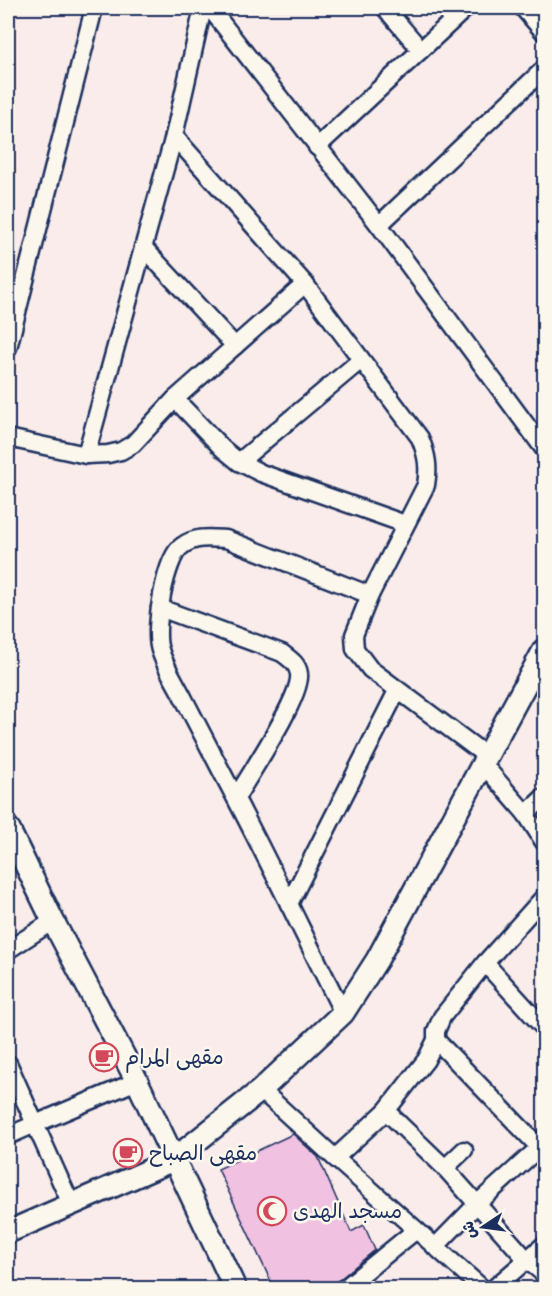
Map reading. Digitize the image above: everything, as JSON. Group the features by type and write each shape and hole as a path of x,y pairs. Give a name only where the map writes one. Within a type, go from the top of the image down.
{"street":[{"path":"8,348 94,8"},
{"path":"86,456 174,136 203,8"},
{"path":"210,8 379,225 544,449"},
{"path":"385,8 421,50"},
{"path":"317,147 466,8"},
{"path":"523,8 544,32"},
{"path":"379,225 544,69"},
{"path":"174,136 305,284 420,438 427,455 426,485 370,595 354,635 355,649 370,669 485,761 526,814 544,842"},
{"path":"143,247 235,346"},
{"path":"8,438 86,456 121,451 133,444 175,399 305,284"},
{"path":"239,462 361,360"},
{"path":"175,399 223,450 239,462 261,473 405,524"},
{"path":"343,1013 159,650 157,634 160,608 171,559 179,547 191,540 226,539 370,595"},
{"path":"160,608 282,654 294,662 299,672 299,683 292,702 236,798"},
{"path":"8,1232 173,1160 261,1090 343,1013 378,960 544,650"},
{"path":"289,904 398,691"},
{"path":"526,814 544,798"},
{"path":"8,828 53,921 137,1081 235,1288"},
{"path":"335,1158 386,1111 426,1060 436,1040 436,1031 442,1017 485,963 544,897"},
{"path":"8,950 53,921"},
{"path":"485,963 544,1028"},
{"path":"435,1247 478,1203 542,1149 436,1040"},
{"path":"8,1064 71,1204"},
{"path":"8,1136 137,1081"},
{"path":"261,1090 482,1288"},
{"path":"386,1111 445,1168 527,1260 544,1274"},
{"path":"445,1168 464,1150"},
{"path":"345,1288 416,1230"},
{"path":"494,1288 544,1245"}],"building":[{"path":"293,1134 318,1157 351,1232 364,1225 375,1250 339,1280 321,1288 274,1288 218,1169"}],"place":[{"name":"مقهى المرام","path":"104,1057"},
{"name":"مقهى الصباح","path":"128,1153"},
{"name":"مسجد الهدى","path":"272,1211"}]}
